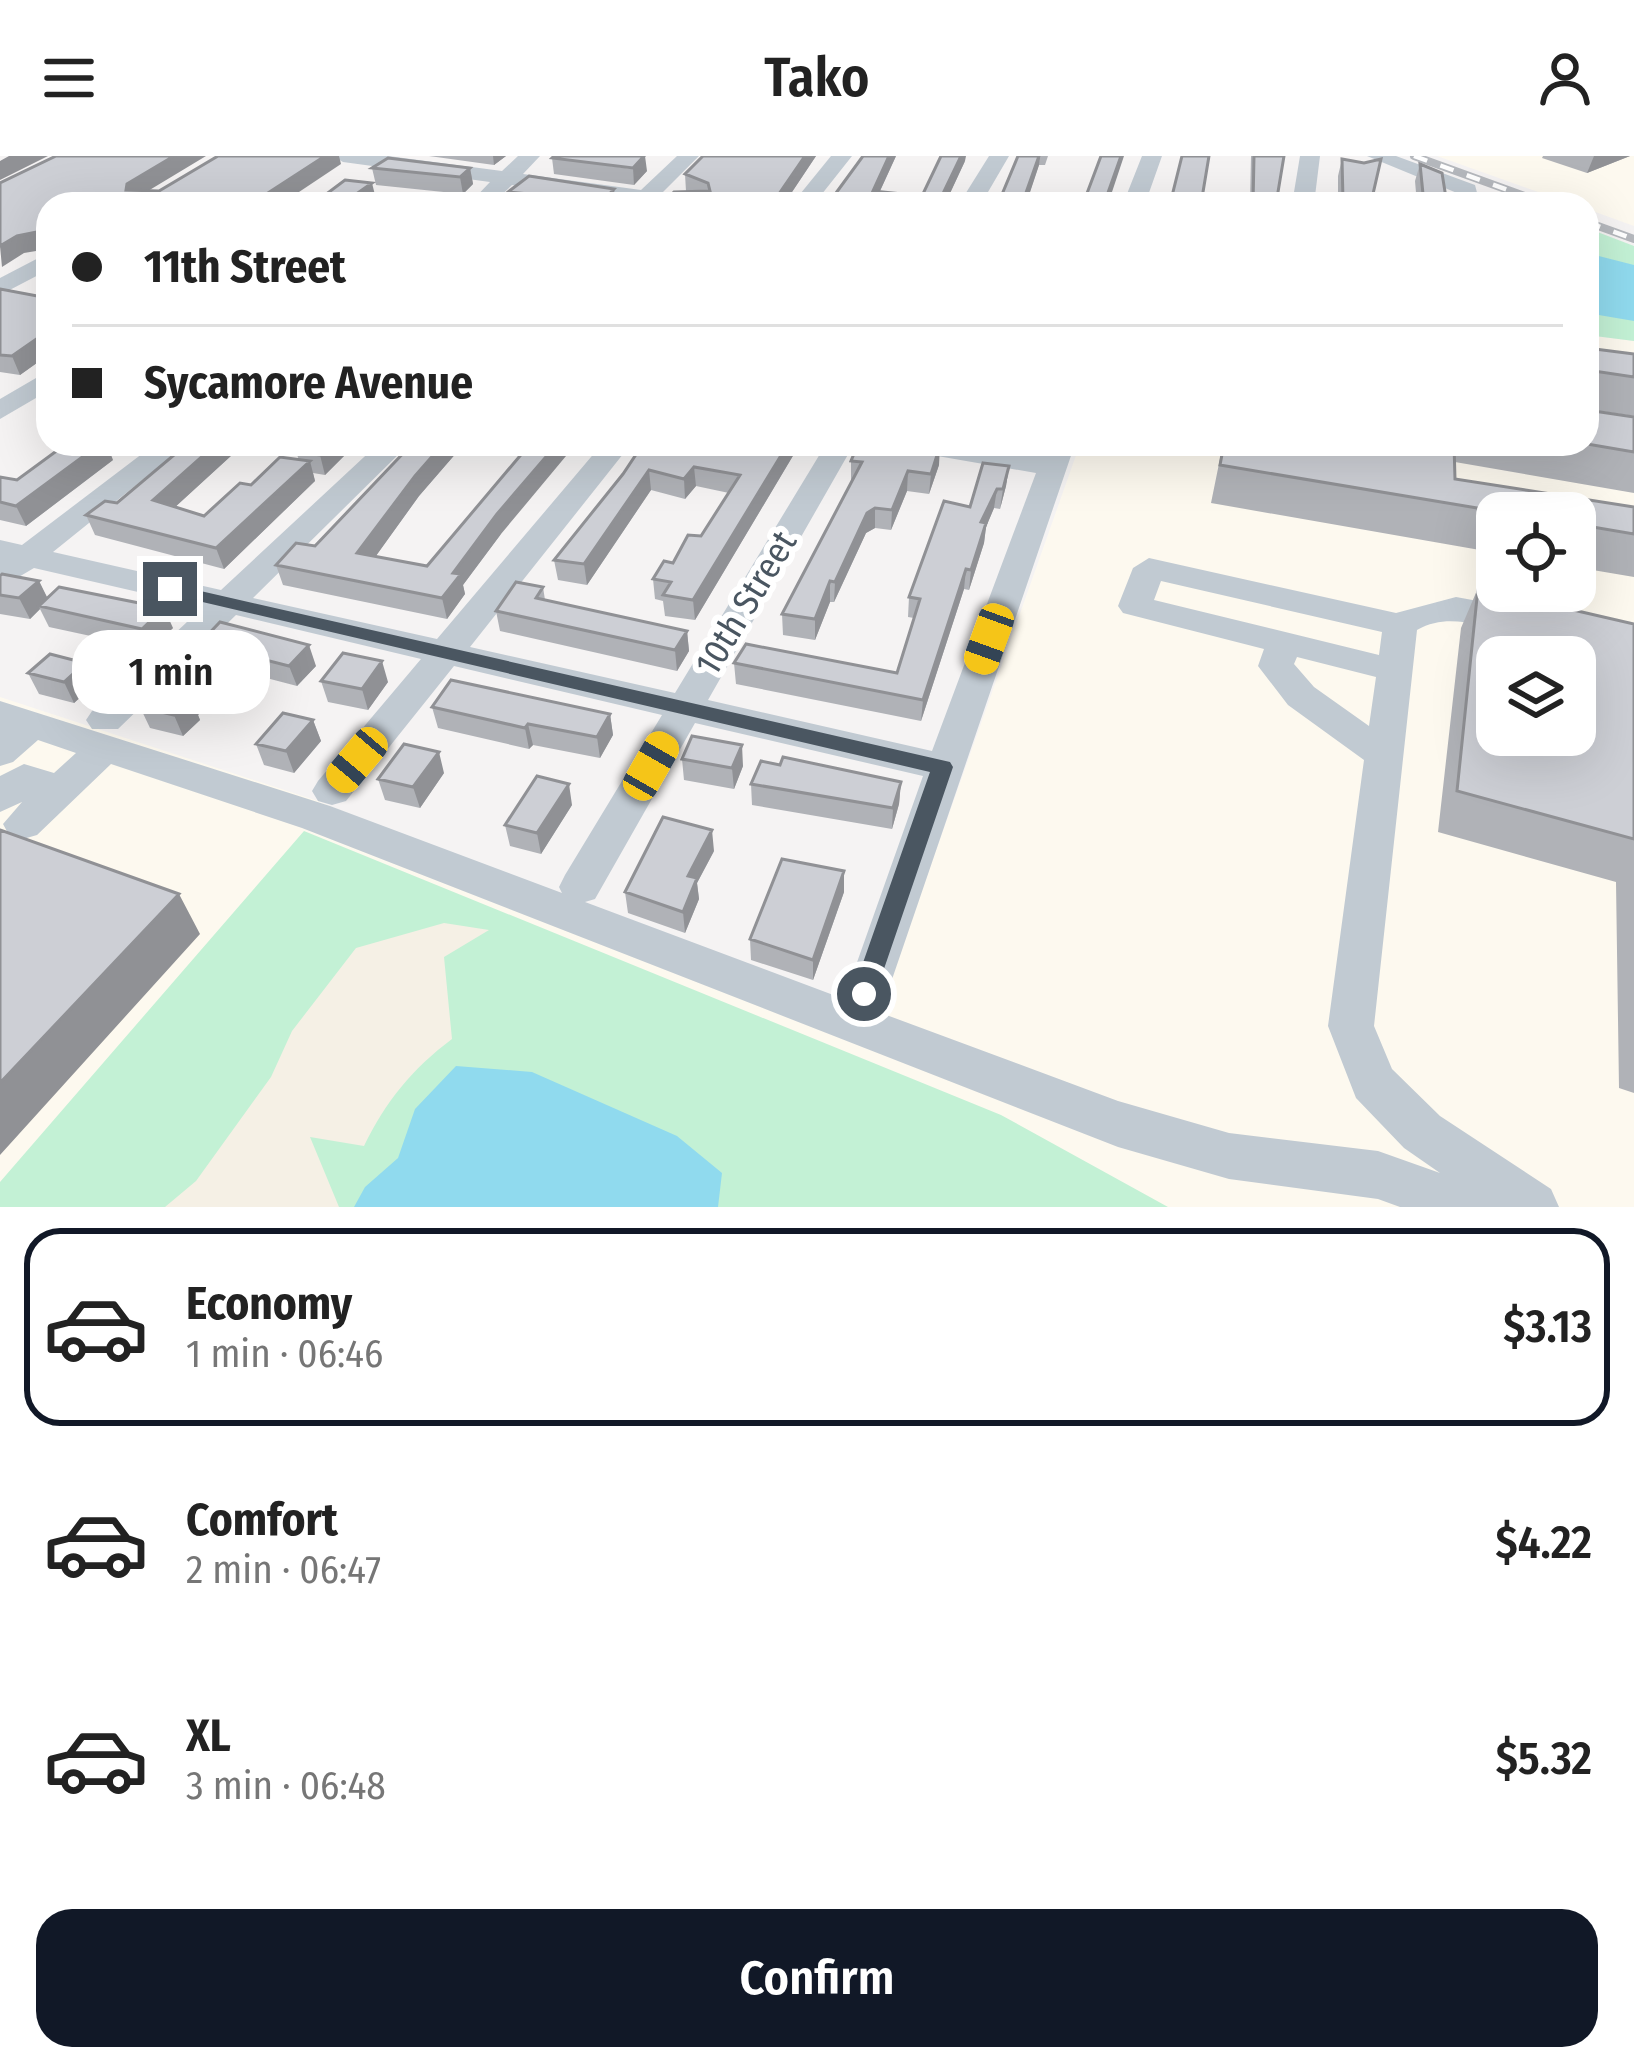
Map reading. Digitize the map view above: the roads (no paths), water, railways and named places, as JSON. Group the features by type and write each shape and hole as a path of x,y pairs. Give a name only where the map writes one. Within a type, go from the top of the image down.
{"street":[{"path":"343,156 590,192"},
{"path":"493,192 530,156"},
{"path":"656,192 688,156"},
{"path":"813,192 842,156"},
{"path":"977,192 999,156"},
{"path":"1139,192 1152,156"},
{"path":"1305,192 1310,156"},
{"path":"1377,156 1466,192"},
{"path":"352,178 376,158"},
{"path":"2,286 36,267"},
{"path":"2,286 36,291"},
{"path":"0,411 36,387"},
{"path":"9,562 155,456"},
{"path":"13,816 60,789 228,603 382,456"},
{"path":"332,791 607,456"},
{"name":"10th Street","path":"580,886 833,456"},
{"path":"864,994 1057,456"},
{"path":"9,562 228,603 942,767"},
{"path":"1394,670 1135,606 1149,568 1400,626 1426,609 1476,608"},
{"path":"1400,626 1351,1027 1373,1083 1422,1132 1533,1207"},
{"path":"1284,643 1276,666 1301,696 1384,755"},
{"path":"10,730 105,734 1118,1124 1229,1156 1378,1175 1467,1207"}],"water":[{"path":"1599,256 1634,265 1634,321 1599,315"},
{"path":"456,1066 532,1072 677,1136 722,1173 718,1207 354,1207 365,1187 398,1158 415,1109"}],"railway":[{"path":"1414,156 1514,192"},
{"path":"1599,226 1634,239"}]}
